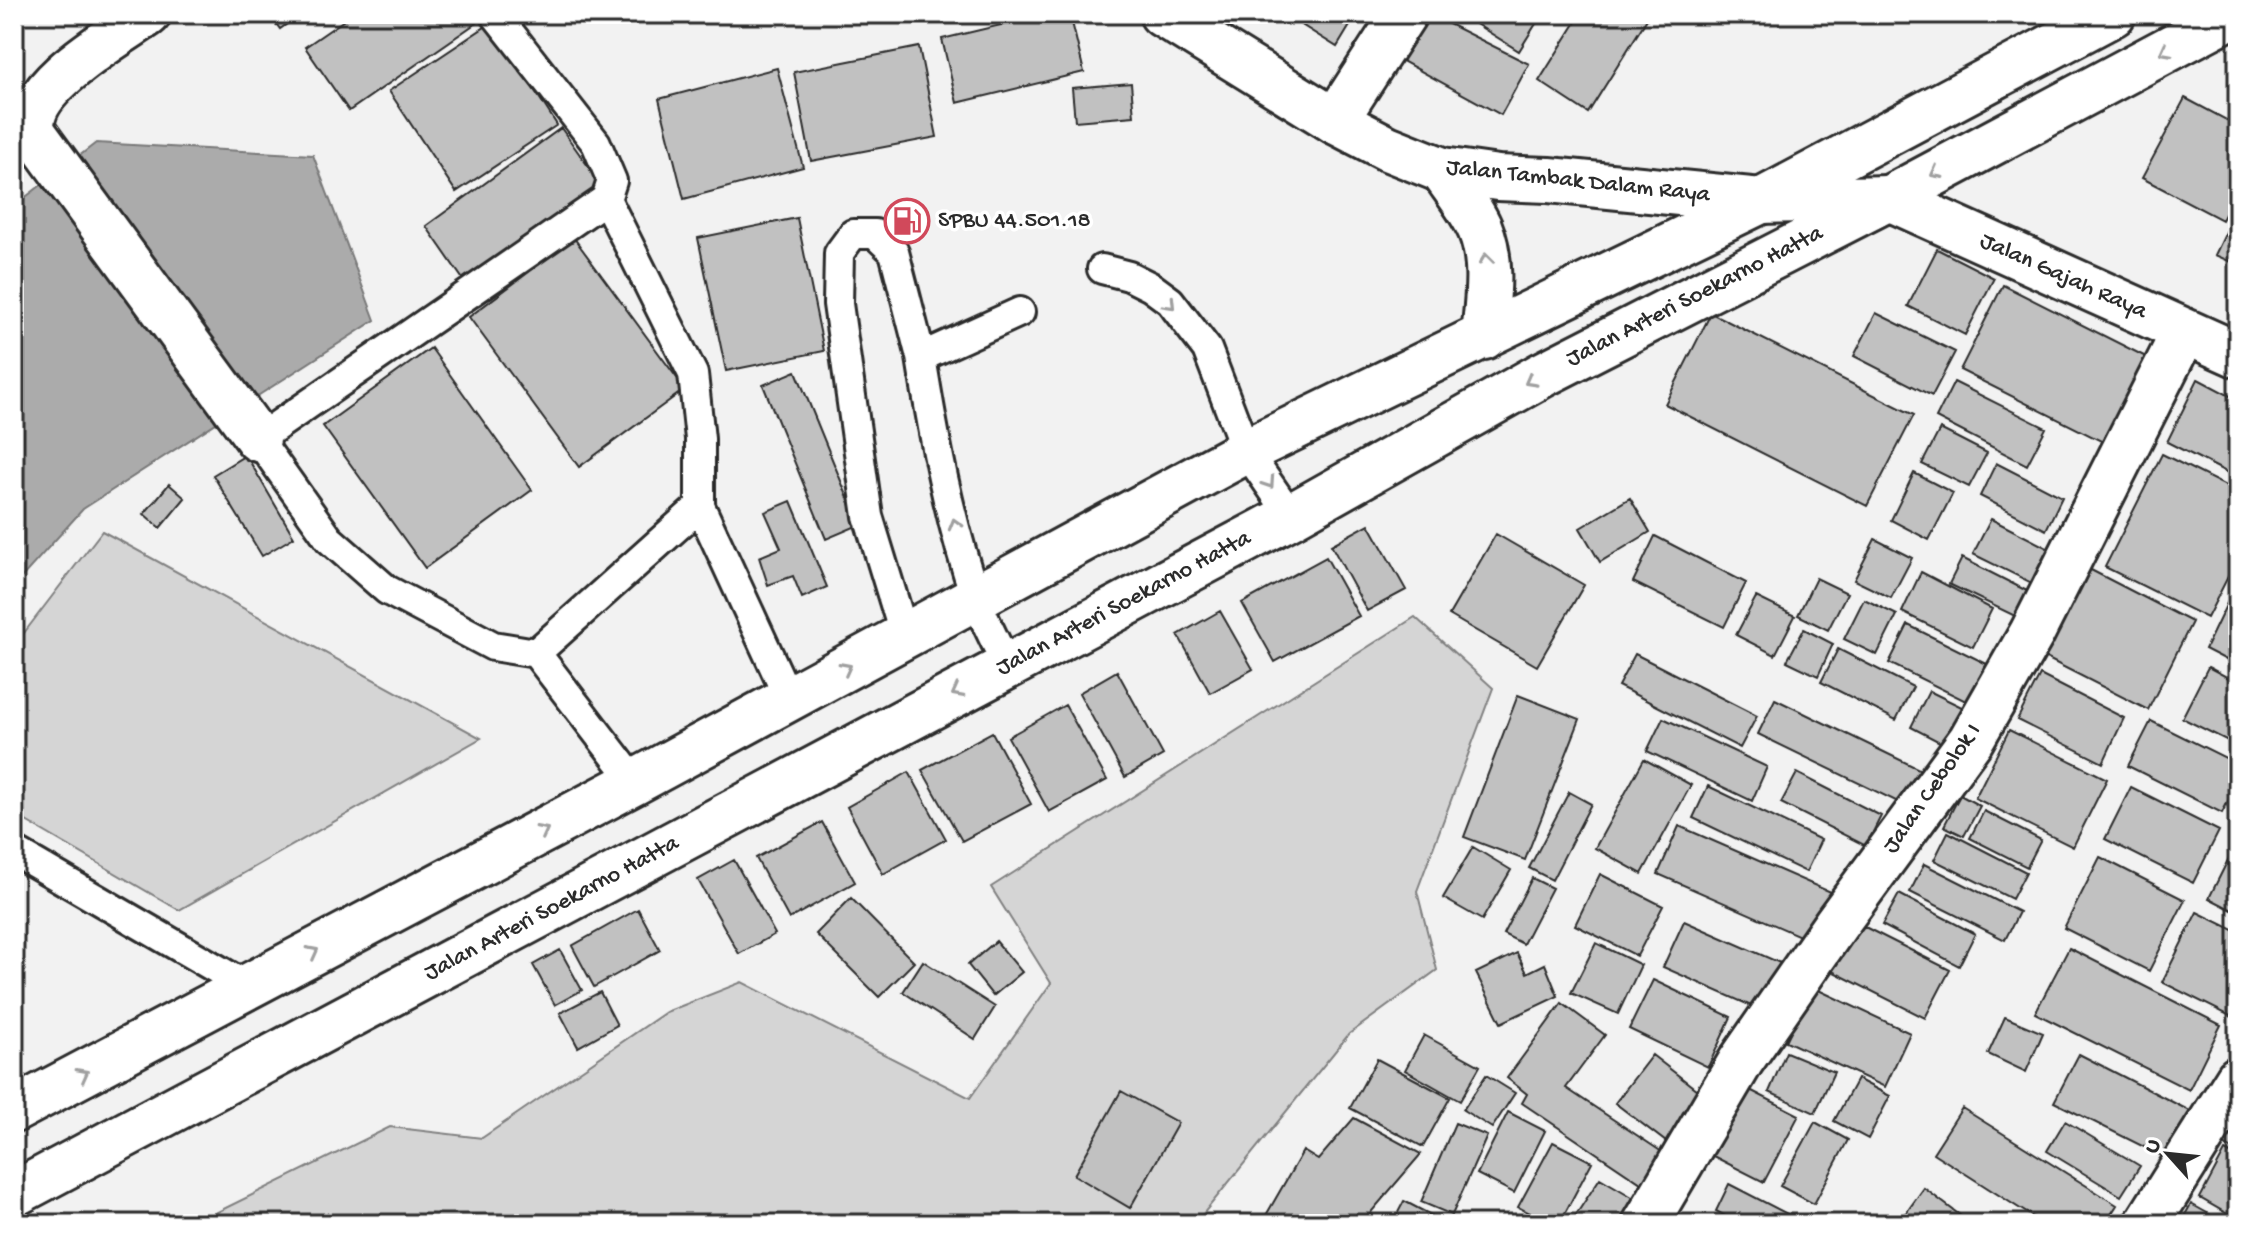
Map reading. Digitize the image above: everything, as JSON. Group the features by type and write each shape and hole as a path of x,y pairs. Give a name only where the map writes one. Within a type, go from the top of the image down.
{"main road":[{"path":"148,14 55,80 35,110 31,121 33,132 258,439"},
{"name":"Jalan Tambak Dalam Raya","path":"1162,14 1335,121 1387,148 1442,170 1498,178 1549,180 1761,201 1889,198"},
{"path":"1335,121 1404,14"},
{"path":"14,1110 635,782 1246,451 1761,201 2113,14"},
{"name":"Jalan Arteri Soekarno Hatta","path":"14,1194 1291,516 1542,375 1889,198 2234,14"},
{"path":"1442,170 1470,211 1485,246 1488,284 1484,337"},
{"name":"Jalan Gajah Raya","path":"1889,198 2238,355"},
{"name":"Jalan Cebolok I","path":"1645,1224 1741,1061 1836,924 1971,740 2032,633 2184,332"},
{"path":"2147,1224 2238,1079"}],"lane":[{"path":"495,14 596,143 612,181 606,199 258,439 329,539 387,590 493,646 536,653 635,782"},
{"path":"606,199 693,374 700,439 700,506 789,699"},
{"path":"905,637 868,516 838,304 839,253 853,234 875,234 894,252 921,357 941,471 977,599 1007,666"},
{"path":"1102,269 1129,276 1170,301 1207,349 1246,451 1291,516"},
{"path":"921,357 1020,312"},
{"path":"536,653 700,506"},
{"path":"14,851 248,987"}],"shaded area":[{"path":"96,143 313,155 375,320 83,509 14,586 14,206"},
{"path":"102,531 481,738 179,910 14,814 14,646"},
{"path":"1415,617 1493,688 1417,891 1437,970 1349,1034 1195,1224 193,1224 390,1127 482,1138 666,1012 742,982 970,1098 1051,983 991,887"}],"building":[{"path":"269,14 301,14 280,29"},
{"path":"353,14 474,14 479,21 349,111 305,47"},
{"path":"1047,14 1070,14 1084,72 957,103 942,39"},
{"path":"1284,14 1357,14 1337,47"},
{"path":"1411,14 1429,14 1529,64 1501,115 1384,51"},
{"path":"1460,14 1542,14 1519,51"},
{"path":"1581,14 1650,14 1588,113 1539,81"},
{"path":"491,23 557,125 456,192 389,91"},
{"path":"919,47 937,137 811,161 794,72"},
{"path":"777,68 803,167 684,199 659,99"},
{"path":"1131,83 1134,116 1075,121 1072,88"},
{"path":"2185,98 2238,126 2238,190 2222,220 2142,178"},
{"path":"561,128 605,190 469,288 426,226"},
{"path":"2238,207 2238,265 2215,255"},
{"path":"797,218 824,351 726,371 698,238"},
{"path":"574,238 685,389 579,467 469,317"},
{"path":"1937,249 1994,278 1965,335 1908,306"},
{"path":"2003,285 2148,358 2105,443 1960,370"},
{"path":"1711,313 1914,415 1867,506 1665,404"},
{"path":"1876,313 1955,352 1932,396 1854,356"},
{"path":"431,348 532,490 425,568 323,426"},
{"path":"796,371 859,525 826,539 763,385"},
{"path":"2198,379 2238,400 2238,478 2167,442"},
{"path":"1954,382 2046,428 2027,465 1936,418"},
{"path":"1940,429 1987,453 1969,487 1922,464"},
{"path":"2162,454 2238,492 2238,557 2207,618 2105,567"},
{"path":"246,455 294,537 262,556 213,475"},
{"path":"1996,463 2062,497 2046,530 1980,496"},
{"path":"1914,473 1953,493 1929,540 1891,520"},
{"path":"169,484 185,498 160,528 144,514"},
{"path":"1630,498 1650,532 1600,562 1580,528"},
{"path":"791,501 827,587 802,598 793,576 768,585 759,557 781,548 765,512"},
{"path":"1991,519 2061,555 2044,589 1973,554"},
{"path":"1369,524 1406,590 1367,611 1331,545"},
{"path":"1496,534 1584,585 1537,666 1449,615"},
{"path":"1655,536 1746,583 1724,627 1633,582"},
{"path":"1875,539 1912,558 1891,598 1854,580"},
{"path":"1326,557 1359,616 1275,662 1242,603"},
{"path":"1962,558 2031,593 2019,618 1949,584"},
{"path":"2087,568 2192,622 2148,710 2042,656"},
{"path":"1921,572 1992,609 1973,647 1902,612"},
{"path":"1816,578 1847,593 1828,630 1798,615"},
{"path":"2231,595 2238,599 2238,666 2205,649"},
{"path":"1756,597 1795,616 1775,655 1736,635"},
{"path":"1864,599 1897,615 1877,655 1844,639"},
{"path":"1220,611 1253,669 1210,693 1178,635"},
{"path":"1908,625 2001,671 1982,709 1889,663"},
{"path":"1804,629 1833,644 1818,676 1787,661"},
{"path":"1838,649 1913,687 1896,720 1821,682"},
{"path":"1635,654 1757,716 1740,748 1618,686"},
{"path":"2208,667 2238,683 2238,727 2230,742 2182,718"},
{"path":"1117,671 1163,755 1125,777 1079,693"},
{"path":"2040,675 2124,718 2103,763 2017,720"},
{"path":"1929,691 1974,713 1955,750 1911,727"},
{"path":"1518,695 1580,719 1525,860 1464,837"},
{"path":"1775,699 1921,770 1904,805 1758,734"},
{"path":"1065,705 1107,780 1049,812 1008,737"},
{"path":"1663,718 1767,767 1752,801 1647,751"},
{"path":"2151,721 2238,764 2238,782 2222,813 2128,766"},
{"path":"2009,730 2107,779 2073,847 1975,798"},
{"path":"992,732 1031,804 962,841 922,770"},
{"path":"1644,759 1691,785 1642,874 1595,848"},
{"path":"909,772 946,839 883,874 847,807"},
{"path":"1797,773 1881,816 1866,846 1781,803"},
{"path":"1708,786 1821,840 1806,872 1693,818"},
{"path":"2131,787 2219,831 2193,883 2105,839"},
{"path":"1569,792 1591,804 1552,880 1529,868"},
{"path":"1960,795 1980,806 1964,836 1944,826"},
{"path":"1984,811 2041,840 2027,867 1970,838"},
{"path":"822,822 855,882 789,919 756,858"},
{"path":"1679,826 1830,892 1809,940 1658,874"},
{"path":"1948,832 2026,872 2012,899 1934,860"},
{"path":"2238,840 2238,913 2209,898"},
{"path":"1473,847 1511,870 1482,920 1443,898"},
{"path":"2100,857 2185,900 2149,971 2064,928"},
{"path":"734,860 775,934 739,954 698,880"},
{"path":"1924,864 2019,912 2005,940 1910,892"},
{"path":"1600,874 1663,906 1637,956 1575,925"},
{"path":"1532,878 1552,888 1523,944 1503,934"},
{"path":"1899,894 1975,934 1959,966 1882,925"},
{"path":"851,898 914,962 879,997 816,934"},
{"path":"638,909 660,950 594,987 572,946"},
{"path":"2197,912 2238,932 2238,1020 2162,982"},
{"path":"1684,921 1787,966 1767,1013 1663,967"},
{"path":"1855,922 1950,970 1925,1018 1830,970"},
{"path":"996,941 1022,972 993,996 968,965"},
{"path":"1596,943 1641,965 1618,1014 1571,993"},
{"path":"2069,948 2221,1025 2189,1090 2035,1013"},
{"path":"560,950 582,990 555,1005 533,965"},
{"path":"1517,953 1527,973 1545,964 1558,996 1501,1023 1476,973"},
{"path":"923,961 995,1007 975,1039 903,992"},
{"path":"1653,980 1731,1017 1708,1067 1629,1029"},
{"path":"1812,987 1910,1033 1885,1087 1786,1041"},
{"path":"600,992 617,1025 578,1047 560,1013"},
{"path":"1562,1003 1605,1035 1566,1088 1665,1154 1644,1185 1522,1103 1527,1094 1507,1078"},
{"path":"2005,1017 2043,1033 2026,1072 1988,1054"},
{"path":"1424,1035 1480,1066 1460,1101 1405,1070"},
{"path":"1786,1052 1834,1072 1815,1113 1769,1092"},
{"path":"2079,1054 2192,1112 2168,1159 2054,1102"},
{"path":"1652,1055 1706,1097 1670,1145 1615,1103"},
{"path":"1377,1059 1450,1098 1423,1147 1350,1108"},
{"path":"1486,1075 1515,1093 1492,1128 1463,1110"},
{"path":"1857,1079 1890,1096 1868,1139 1834,1121"},
{"path":"1744,1087 1799,1115 1764,1182 1709,1154"},
{"path":"1121,1091 1178,1123 1130,1208 1074,1175"},
{"path":"2238,1098 2238,1153 2215,1140"},
{"path":"1962,1108 2117,1205 2105,1224 2044,1224 1933,1153"},
{"path":"1508,1112 1545,1131 1514,1193 1477,1174"},
{"path":"1354,1118 1421,1154 1372,1211 1365,1224 1261,1224 1303,1151 1318,1160"},
{"path":"2065,1121 2140,1166 2121,1196 2047,1151"},
{"path":"1815,1122 1848,1140 1814,1204 1780,1186"},
{"path":"1455,1123 1487,1136 1452,1215 1421,1202"},
{"path":"1553,1142 1592,1162 1559,1224 1551,1224 1518,1207"},
{"path":"2225,1151 2238,1158 2238,1220 2200,1198"},
{"path":"1600,1178 1639,1201 1625,1224 1570,1224"},
{"path":"1729,1184 1799,1220 1797,1224 1740,1224 1716,1211"},
{"path":"1924,1188 1961,1216 1956,1224 1898,1224"},
{"path":"1404,1201 1448,1224 1392,1224"},
{"path":"2191,1204 2227,1224 2180,1224"}],"place":[{"name":"SPBU 44.501.18","path":"907,221"}]}
